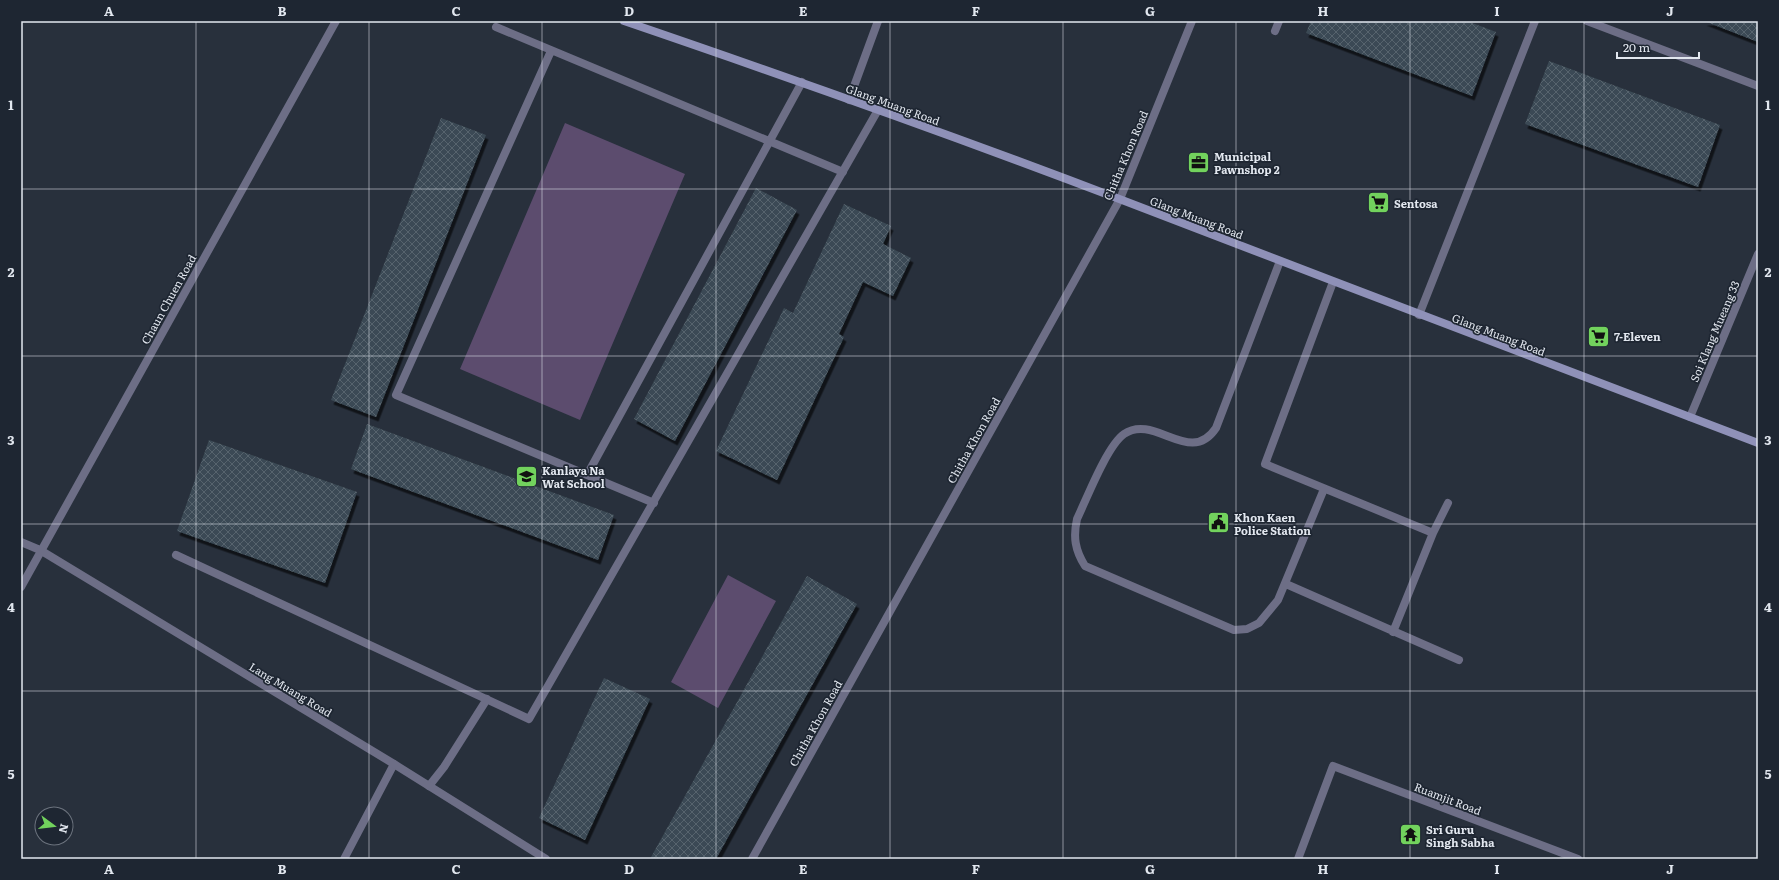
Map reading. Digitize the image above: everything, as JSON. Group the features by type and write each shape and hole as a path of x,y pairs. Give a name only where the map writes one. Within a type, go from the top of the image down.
{"main road":[{"name":"Glang Muang Road","path":"624,21 802,82 1120,199 1419,315 1758,443"}],"street":[{"name":"Chaun Chuen Road","path":"21,588 40,550 336,21"},
{"path":"849,100 878,21"},
{"name":"Chitha Khon Road","path":"752,859 1120,199 1192,21"},
{"path":"1275,31 1279,21"},
{"path":"1419,315 1535,21"},
{"path":"1587,21 1758,86"},
{"path":"496,27 843,172"},
{"path":"551,51 396,395 654,503"},
{"path":"587,475 802,82"},
{"path":"176,555 530,719 878,110"},
{"name":"Soi Klang Mueang 33","path":"1690,418 1758,254"},
{"path":"1280,261 1216,428 1212,434 1204,440 1194,443 1186,442 1143,428 1133,429 1124,434 1110,449 1077,519 1074,530 1077,551 1085,566 1234,630 1247,629 1259,623 1278,600 1286,584 1324,489"},
{"path":"1333,282 1265,464 1433,533"},
{"path":"1393,632 1433,533 1448,503"},
{"name":"Lang Muang Road","path":"21,542 40,550 394,764 546,859"},
{"path":"1286,584 1460,660"},
{"path":"429,786 444,767 487,700"},
{"path":"344,859 394,764"},
{"name":"Ruamjit Road","path":"1298,859 1333,766 1578,859"}],"shaded area":[{"path":"565,123 685,174 580,420 460,369"},
{"path":"728,575 776,601 718,708 671,682"}],"building":[{"path":"1311,21 1467,21 1496,32 1472,96 1306,33"},
{"path":"1704,21 1758,21 1758,42"},
{"path":"1549,61 1720,125 1698,187 1525,124"},
{"path":"441,118 486,135 376,417 331,400"},
{"path":"756,188 797,210 675,441 634,419"},
{"path":"844,204 891,226 883,244 911,258 893,296 863,282 839,334 844,337 777,480 716,451 784,308 793,313"},
{"path":"367,424 614,515 598,560 351,469"},
{"path":"209,440 357,492 325,583 177,531"},
{"path":"807,576 857,604 716,859 650,859"},
{"path":"604,678 650,699 585,840 539,818"}],"place":[{"name":"Municipal Pawnshop 2","path":"1199,162"},
{"name":"Sentosa","path":"1379,203"},
{"name":"7-Eleven","path":"1599,336"},
{"name":"Kanlaya Na Wat School","path":"526,476"},
{"name":"Khon Kaen Police Station","path":"1218,523"},
{"name":"Sri Guru Singh Sabha","path":"1410,835"}]}
